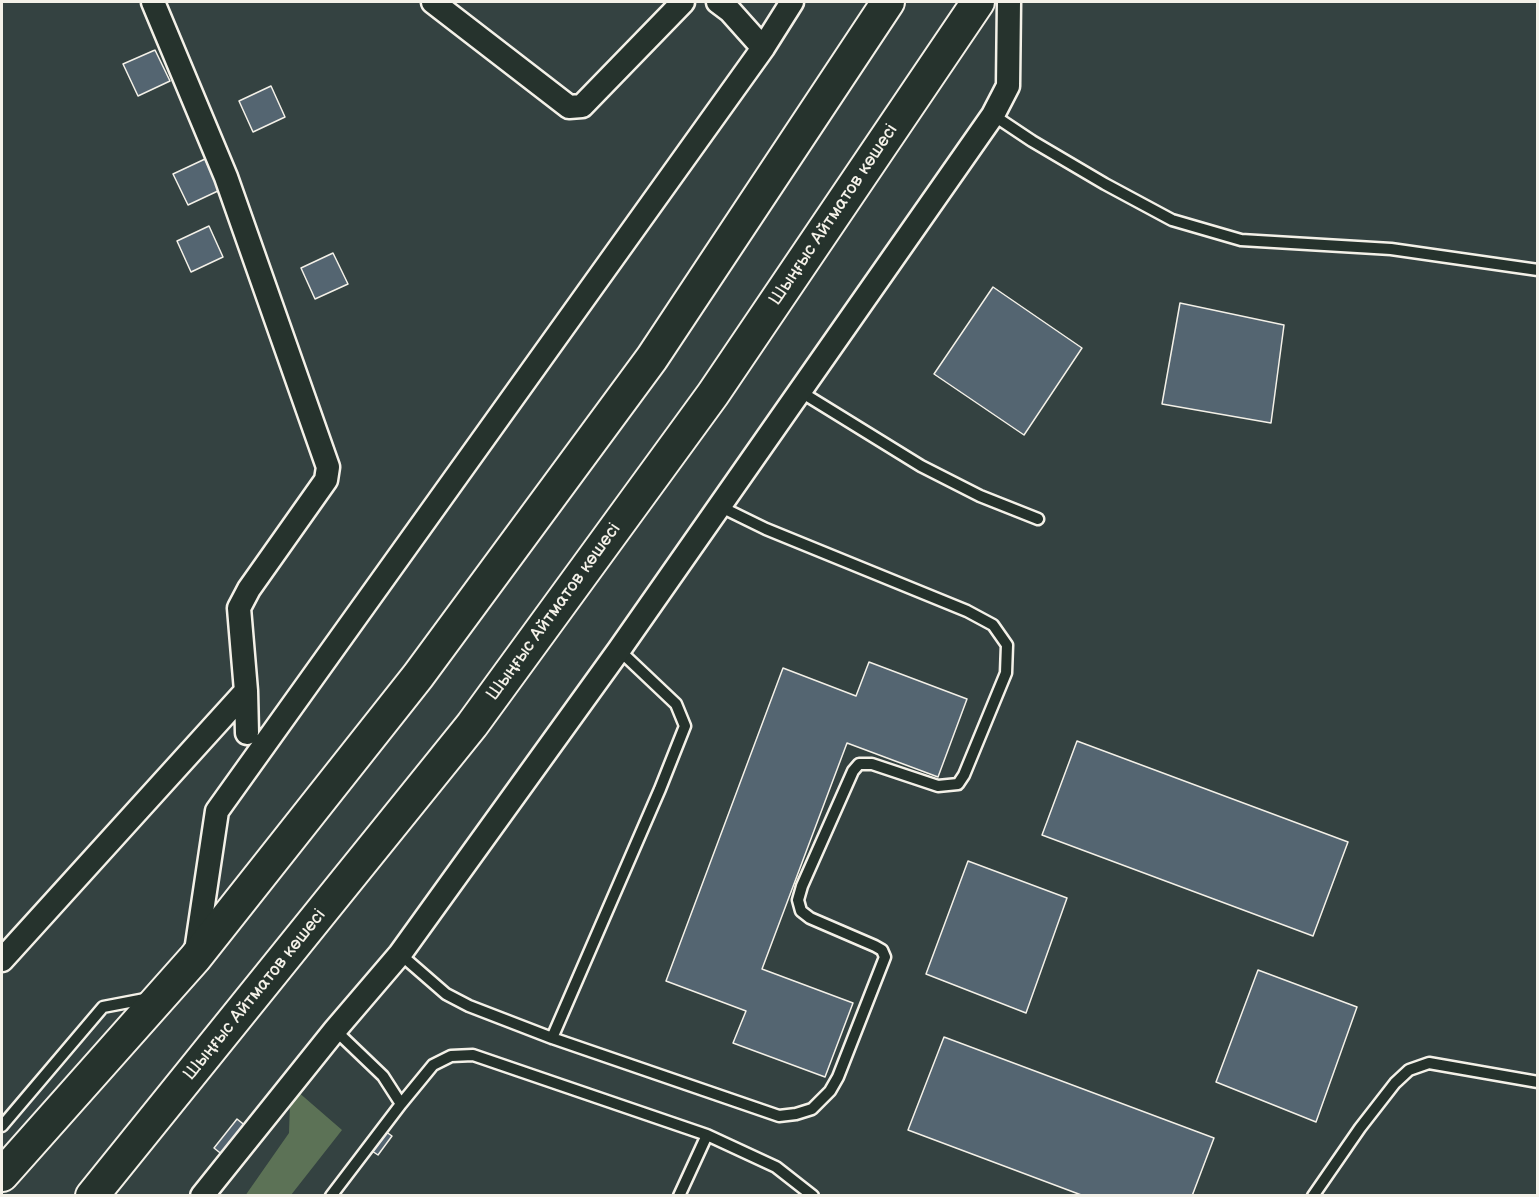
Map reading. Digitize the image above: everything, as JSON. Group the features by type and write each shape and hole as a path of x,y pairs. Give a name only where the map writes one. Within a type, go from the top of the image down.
{"main road":[{"path":"2,1175 195,958 418,676 652,358 888,2"},
{"name":"Шыңғыс Айтматов көшесі","path":"92,1196 472,725 713,394 978,2"}],"street":[{"path":"153,2 226,177 328,467 326,480 249,588 239,608 247,733"},
{"path":"433,2 569,107 582,106 683,2"},
{"path":"718,2 730,11 763,48"},
{"path":"195,958 217,811 763,48 792,2"},
{"path":"202,1196 335,1030 400,954 619,650 993,115 1008,86 1009,2"},
{"path":"2,960 246,691"}],"lane":[{"path":"993,115 1105,184 1172,220 1241,240 1391,249 1538,270"},
{"path":"801,392 921,466 980,496 1038,519"},
{"path":"400,954 446,994 469,1006 552,1038 779,1116 812,1109 830,1090 838,1077 885,957 882,950 875,946 810,918 801,911 798,900 802,886 853,771 859,764 865,763 938,786 958,784 964,775 1005,673 1007,645 993,625 967,611 766,529 719,506"},
{"path":"552,1038 685,726 676,704 619,650"},
{"path":"2,1126 103,1007 162,995"},
{"path":"335,1030 383,1076 401,1104"},
{"path":"332,1196 433,1065 451,1056 473,1055 707,1135 776,1167 813,1196"},
{"path":"1313,1196 1360,1128 1395,1083 1409,1070 1429,1063 1538,1082"},
{"path":"679,1196 707,1135"}],"green space":[{"path":"297,1091 342,1130 291,1195 245,1196 289,1133 290,1103"}],"building":[{"path":"155,50 170,81 138,96 123,64"},
{"path":"271,86 285,117 253,132 239,101"},
{"path":"205,159 220,190 188,205 173,174"},
{"path":"209,226 223,257 191,272 177,241"},
{"path":"333,253 348,284 315,299 301,268"},
{"path":"993,287 1082,348 1024,435 934,374"},
{"path":"1180,303 1284,325 1271,423 1162,404"},
{"path":"869,662 967,699 938,777 847,743 762,969 853,1003 825,1077 733,1043 746,1011 666,981 783,668 856,696"},
{"path":"1077,741 1348,842 1313,936 1042,835"},
{"path":"968,861 1067,898 1026,1013 926,974"},
{"path":"1258,970 1357,1007 1316,1122 1216,1082"},
{"path":"944,1037 1214,1138 1192,1196 1084,1196 908,1130"},
{"path":"237,1119 252,1131 229,1160 214,1148"},
{"path":"382,1129 392,1136 378,1155 369,1149"}]}
